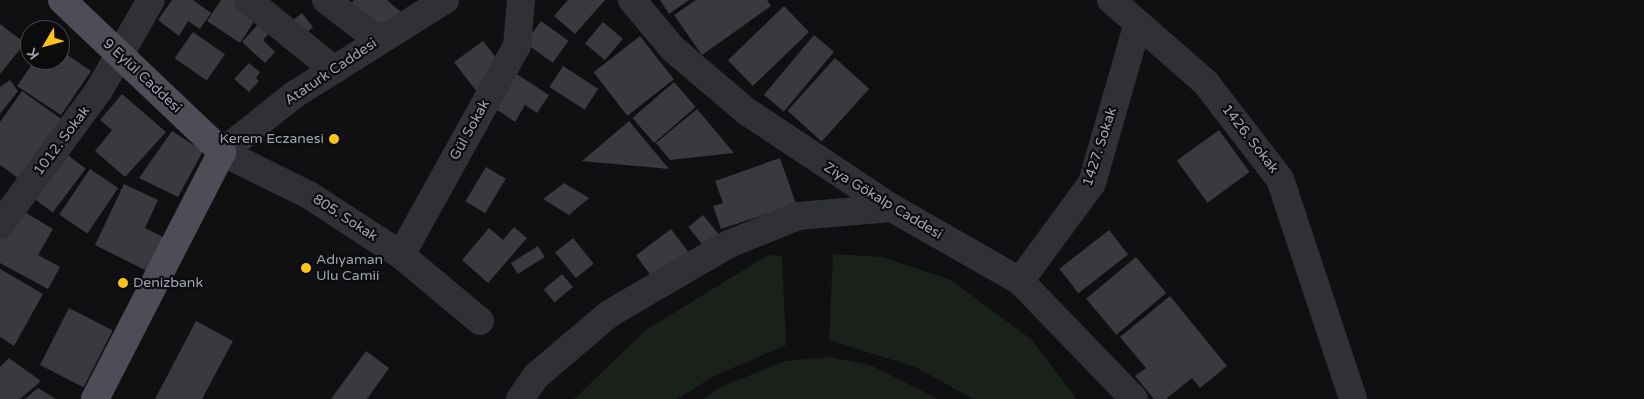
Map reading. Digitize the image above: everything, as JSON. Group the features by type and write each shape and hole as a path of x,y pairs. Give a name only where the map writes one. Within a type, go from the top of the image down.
{"main road":[{"name":"9 Eylül Caddesi","path":"62,0 222,152"},
{"path":"95,399 222,152"}],"street":[{"name":"1012. Sokak","path":"0,226 99,90 118,53 151,0"},
{"path":"248,0 334,70"},
{"path":"326,0 378,40"},
{"name":"Ataturk Caddesi","path":"222,152 378,40 409,8 445,0"},
{"name":"Gül Sokak","path":"401,255 517,46 521,0"},
{"name":"Ziya Gökalp Caddesi","path":"632,0 673,49 746,111 892,208 1020,281 1134,399"},
{"name":"1426. Sokak","path":"1111,0 1137,26 1206,83 1280,179 1348,388"},
{"name":"1427. Sokak","path":"1020,281 1092,183 1137,26"},
{"name":"805. Sokak","path":"222,152 309,195 401,255 480,321"},
{"path":"520,399 536,376 609,314 729,244 798,216 892,208"}],"shaded area":[{"path":"833,254 882,257 951,280 1031,339 1077,399 973,399 915,367 829,340"},
{"path":"768,255 782,256 786,345 714,376 677,399 574,399 646,330"},
{"path":"829,357 870,365 938,399 703,399 721,387 785,361"}],"building":[{"path":"172,0 193,0 211,13 200,29 188,21 179,36 158,20"},
{"path":"221,0 238,0 259,14 240,43 207,21"},
{"path":"354,0 387,0 401,12 386,29 378,22 372,30 347,9"},
{"path":"568,0 605,0 575,34 554,16"},
{"path":"660,0 689,0 669,14"},
{"path":"696,0 767,0 771,6 702,55 674,15"},
{"path":"784,6 809,32 753,86 728,60"},
{"path":"302,13 313,27 300,38 289,23"},
{"path":"261,21 272,30 263,40 275,52 265,63 242,42"},
{"path":"541,21 569,41 553,63 525,43"},
{"path":"603,22 623,39 605,60 585,43"},
{"path":"0,24 20,39 20,49 0,74"},
{"path":"193,32 225,54 207,81 175,58"},
{"path":"814,35 834,52 784,111 764,95"},
{"path":"640,36 674,79 627,116 594,72"},
{"path":"483,41 498,60 477,92 454,62"},
{"path":"70,57 91,71 61,115 17,86 28,70 70,70"},
{"path":"835,58 869,89 822,142 787,111"},
{"path":"249,63 260,72 256,78 259,81 249,92 234,79"},
{"path":"563,66 598,89 585,110 549,87"},
{"path":"512,71 549,95 537,113 525,105 515,122 490,105"},
{"path":"10,80 18,91 0,114 0,87"},
{"path":"674,82 696,107 654,143 632,118"},
{"path":"22,91 64,121 22,181 0,165 0,122"},
{"path":"122,94 166,132 125,177 95,151 112,130 100,120"},
{"path":"697,109 734,153 670,160 656,143"},
{"path":"629,121 669,169 582,161"},
{"path":"1219,130 1250,172 1207,203 1177,161"},
{"path":"172,131 203,151 178,197 139,178"},
{"path":"65,153 86,169 53,213 32,197"},
{"path":"780,158 796,204 721,229 713,206 723,203 715,181"},
{"path":"486,167 506,179 485,213 465,201"},
{"path":"90,169 118,188 87,234 59,215"},
{"path":"564,183 589,198 569,215 543,199"},
{"path":"124,184 158,200 145,228 165,238 149,272 95,245"},
{"path":"18,208 53,229 38,255 60,267 48,289 0,263 0,235"},
{"path":"703,215 719,235 705,247 688,227"},
{"path":"514,227 527,238 488,283 462,260 489,228 503,240"},
{"path":"671,229 692,257 657,283 636,255"},
{"path":"1109,230 1128,254 1078,293 1059,269"},
{"path":"573,238 594,264 576,278 555,252"},
{"path":"538,246 545,257 518,274 511,263"},
{"path":"1136,257 1166,293 1116,335 1086,299"},
{"path":"0,269 43,294 14,346 0,337"},
{"path":"562,274 573,287 555,302 544,289"},
{"path":"1170,296 1227,366 1200,388 1192,378 1166,399 1154,399 1135,376 1146,368 1120,337"},
{"path":"69,308 113,330 84,387 40,365"},
{"path":"196,321 233,341 202,399 155,399"},
{"path":"366,351 389,368 367,399 331,399"},
{"path":"9,358 41,381 20,399 0,399 0,367"},
{"path":"38,388 56,399 25,399"}],"place":[{"name":"Kerem Eczanesi","path":"334,139"},
{"name":"Adıyaman Ulu Camii","path":"306,268"},
{"name":"Denizbank","path":"123,283"}]}
